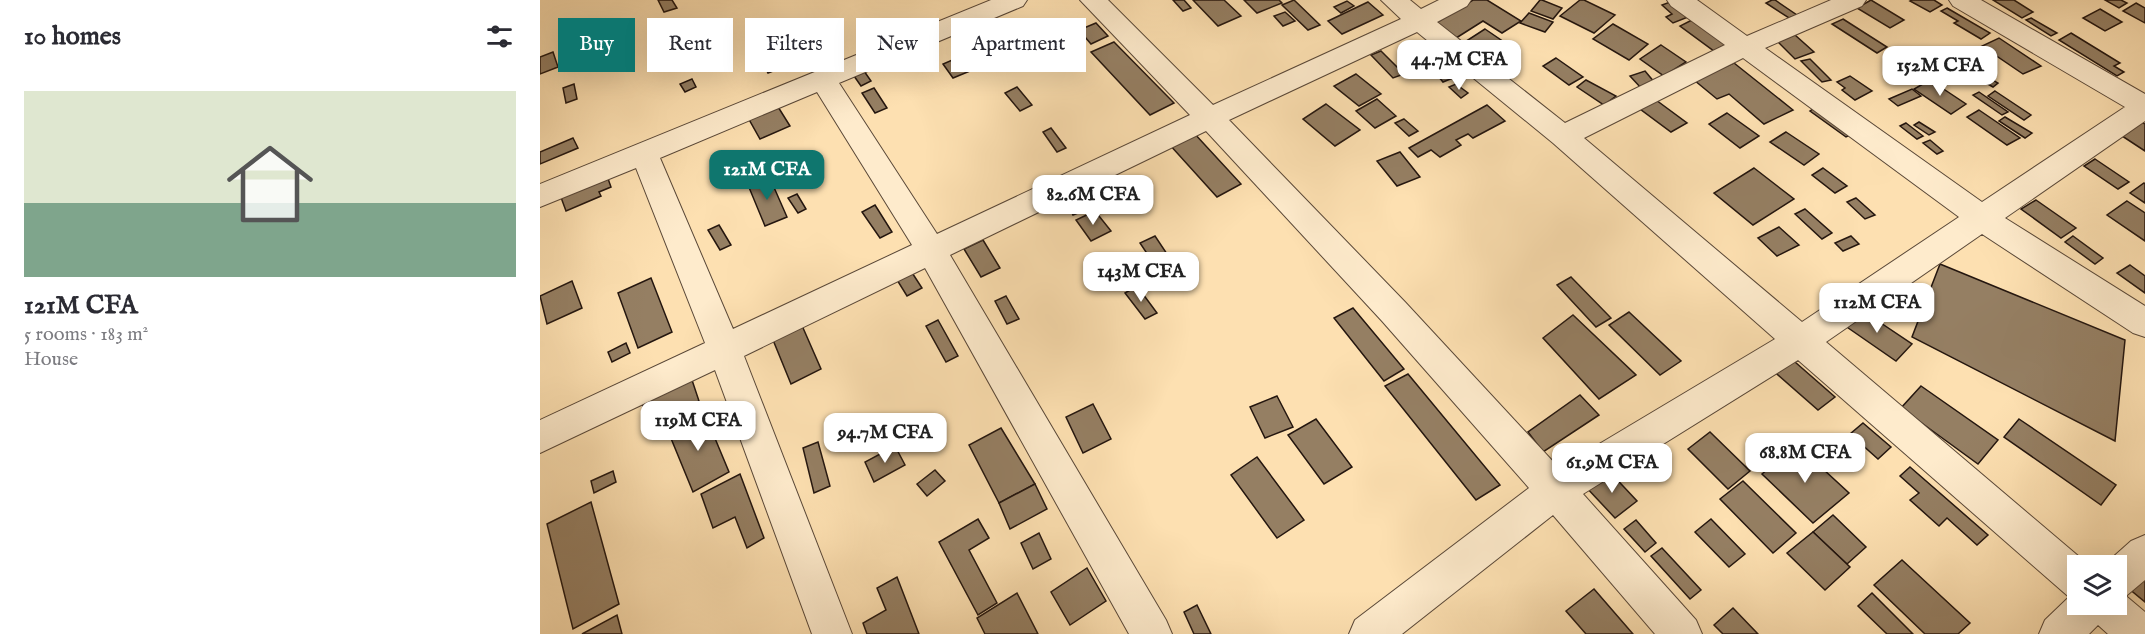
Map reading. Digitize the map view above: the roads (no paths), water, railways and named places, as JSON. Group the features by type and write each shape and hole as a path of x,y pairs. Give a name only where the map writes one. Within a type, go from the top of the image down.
{"street":[{"path":"540,196 1014,0"},
{"path":"1093,0 1211,117 1556,490 1682,634"},
{"path":"1394,0 1563,136 2067,571"},
{"path":"540,437 1211,117 1419,21 1458,0"},
{"path":"1680,0 1982,218 2145,323"},
{"path":"1563,136 1744,47 1853,0"},
{"path":"1369,634 1556,490 1801,341 2145,106 1962,0"},
{"path":"823,79 931,250 1152,634"},
{"path":"644,153 724,349 832,634"},
{"path":"2127,570 2145,554"},
{"path":"2059,634 2079,615"},
{"path":"2117,615 2139,634"}]}
